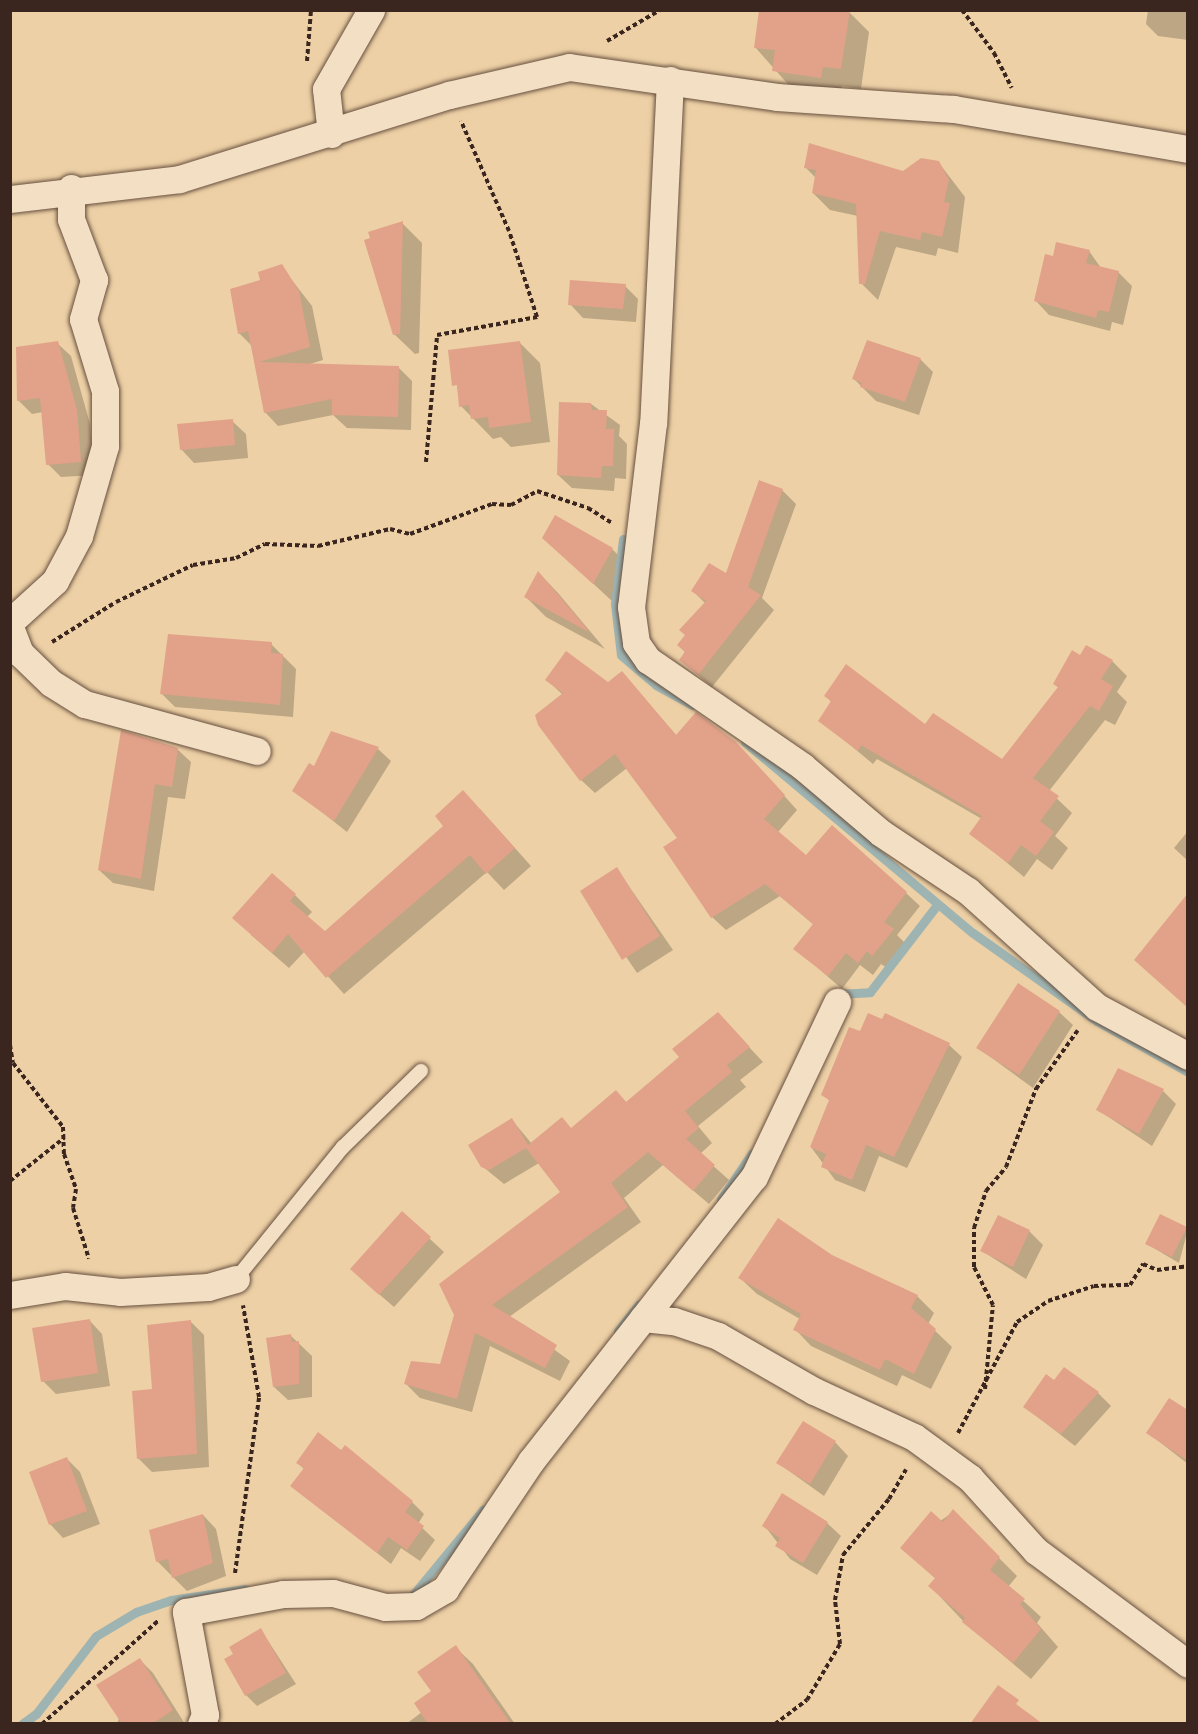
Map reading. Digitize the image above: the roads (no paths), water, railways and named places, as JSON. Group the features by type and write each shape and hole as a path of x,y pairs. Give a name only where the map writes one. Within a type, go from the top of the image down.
{"street":[{"path":"331,134 326,89 371,10"},
{"path":"10,199 71,188 179,179 331,134 449,95 569,67 777,97 1029,120 1188,149"},
{"path":"670,80 642,535 631,607 636,643 648,660 802,766 881,833 968,891 1097,1007 1188,1056"},
{"path":"10,622 55,581 79,536 105,446 105,391 83,319 94,279 71,219 71,188"},
{"path":"10,627 24,657 51,683 85,704 257,751"},
{"path":"201,1724 205,1715 186,1612 283,1594 333,1593 385,1607 416,1606 445,1589 531,1461 754,1177 792,1086 837,1002"},
{"path":"10,1295 65,1286 95,1289 199,1288 236,1279"},
{"path":"643,1318 674,1321 718,1336 814,1391 932,1449 970,1478 1036,1551 1188,1664"}],"lane":[{"path":"236,1279 343,1147 422,1071"}],"waterway":[{"path":"623,539 615,604 621,655 656,685 692,705"},
{"path":"745,742 973,933 1097,1021 1188,1072"},
{"path":"836,994 870,992 937,905"},
{"path":"721,1199 752,1153"},
{"path":"618,1331 639,1304"},
{"path":"412,1596 483,1510"},
{"path":"22,1724 36,1714 96,1636 136,1612 171,1600 245,1589"}]}
